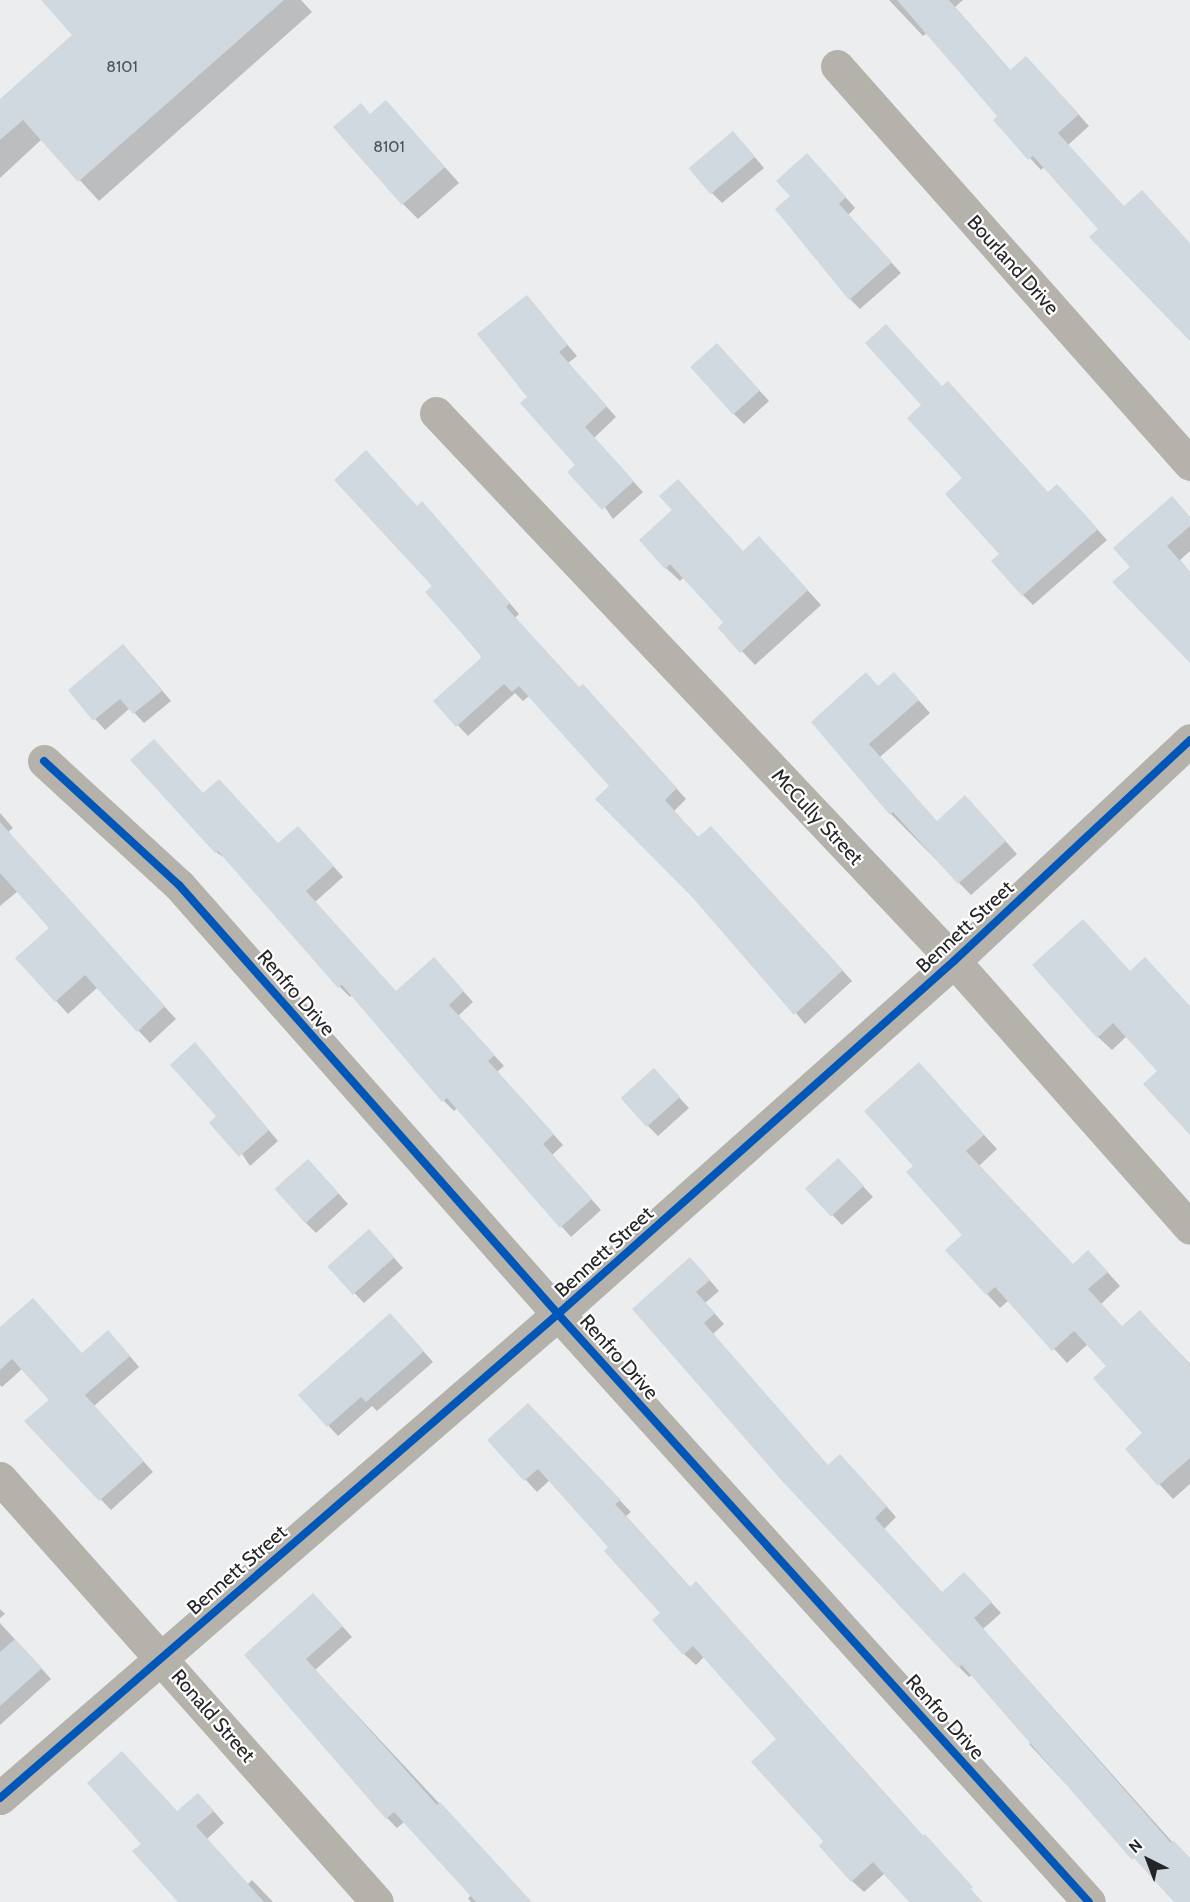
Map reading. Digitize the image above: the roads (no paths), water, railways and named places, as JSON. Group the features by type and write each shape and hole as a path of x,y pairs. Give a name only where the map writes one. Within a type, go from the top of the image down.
{"street":[{"name":"Bourland Drive","path":"837,66 1190,464"},
{"name":"McCully Street","path":"436,413 954,961 1190,1228"},
{"name":"Bennett Street","path":"0,1798 558,1314 954,961 1190,740"},
{"name":"Renfro Drive","path":"44,762 179,885 558,1314 1089,1902"},
{"name":"Ronald Street","path":"0,1478 162,1657 377,1902"}]}
